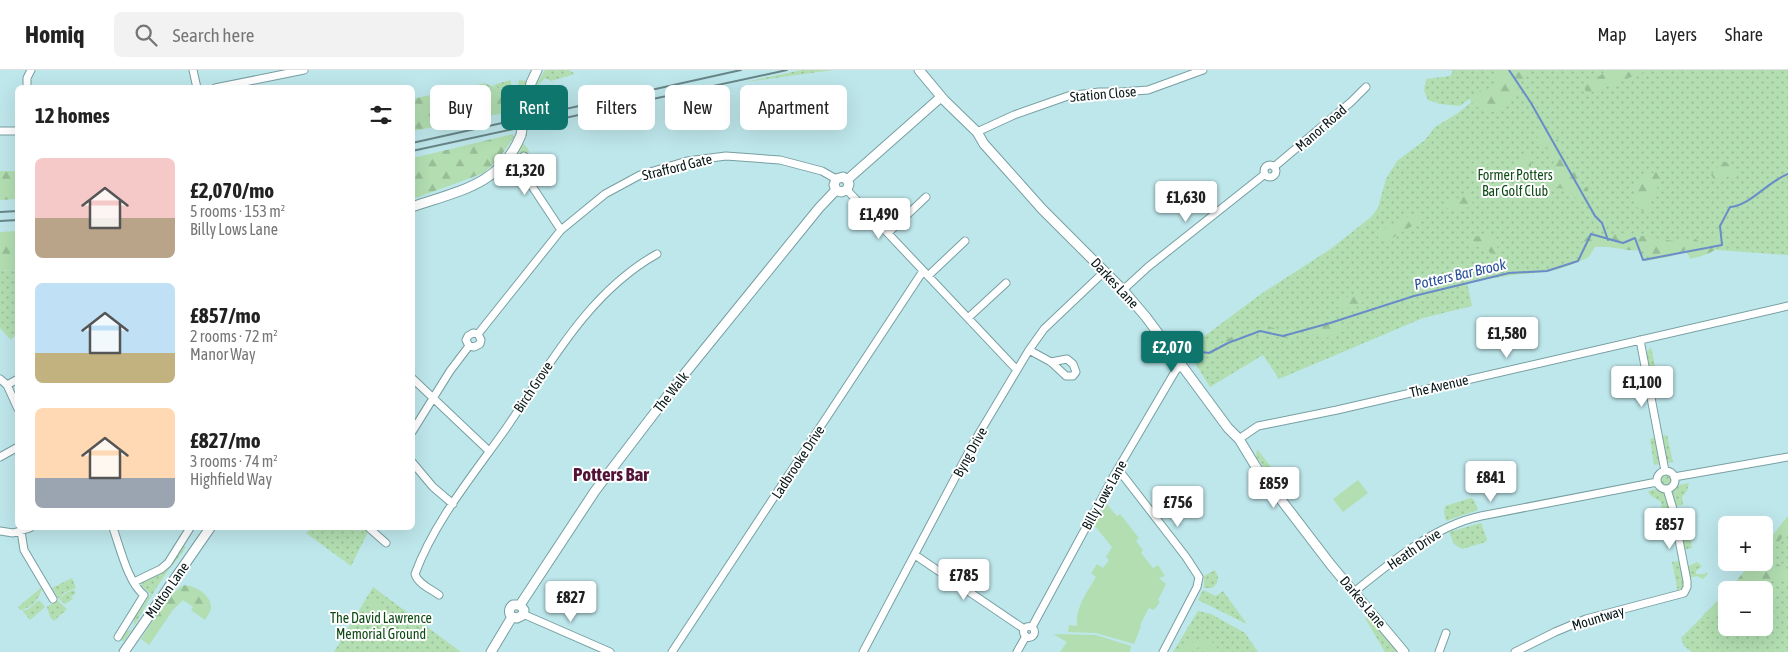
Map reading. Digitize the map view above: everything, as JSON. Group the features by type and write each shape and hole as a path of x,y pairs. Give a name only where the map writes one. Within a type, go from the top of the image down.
{"street":[{"path":"27,85 30,70"},
{"path":"193,70 196,85"},
{"path":"230,85 304,70"},
{"path":"415,206 476,185 487,179 504,164 514,150 520,135 531,84 537,70"},
{"name":"Darkes Lane","path":"919,70 941,97 977,132 984,144 1042,209 1123,290 1239,440 1256,467 1354,592 1404,652"},
{"name":"Station Close","path":"977,132 1014,115 1068,96 1099,92 1148,90 1203,70"},
{"name":"Manor Road","path":"1123,290 1148,267 1265,174 1268,177 1274,176 1276,171 1274,167 1345,108 1366,87"},
{"path":"847,180 941,97"},
{"path":"0,131 15,131"},
{"path":"508,174 520,168 524,156"},
{"name":"Strafford Gate","path":"415,427 469,346 476,347 480,344 478,334 560,230 605,194 624,182 651,171 687,161 726,156 768,158 822,171 836,179"},
{"path":"520,168 560,230"},
{"path":"841,177 847,180 849,184 847,190 841,192 836,190 834,185 836,179 841,177"},
{"name":"The Walk","path":"491,652 512,617 510,608 516,604 522,609 598,486 682,377 819,208 836,190"},
{"path":"847,190 1017,370"},
{"path":"888,233 926,197"},
{"name":"Ladbrooke Drive","path":"672,652 925,273 965,241"},
{"name":"Birch Grove","path":"439,595 420,582 415,574 430,539 551,360 602,296 640,263 657,254"},
{"name":"Byng Drive","path":"863,652 974,442 1017,370 1044,329 1105,271"},
{"path":"968,318 1006,283"},
{"name":"The Avenue","path":"1239,440 1258,426 1337,410 1788,306"},
{"path":"1640,340 1665,471"},
{"path":"1030,350 1051,362"},
{"name":"Billy Lows Lane","path":"1017,652 1118,469 1176,370 1181,366"},
{"path":"0,379 7,385 15,402"},
{"path":"7,385 15,381"},
{"path":"415,381 489,451"},
{"path":"0,457 15,449"},
{"path":"1674,478 1788,457"},
{"path":"415,466 432,487 453,504"},
{"path":"1118,469 1186,557 1199,577 1195,592 1163,652"},
{"path":"1665,471 1671,473 1674,478 1674,484 1667,489 1659,487 1657,482 1658,475 1665,471"},
{"name":"Heath Drive","path":"1354,592 1422,541 1458,522 1657,482"},
{"name":"Mountway","path":"1515,652 1586,619 1684,593 1687,581 1667,489"},
{"path":"0,531 9,534 24,530"},
{"path":"114,530 134,582"},
{"name":"Mutton Lane","path":"118,637 144,596 134,582 161,569 168,563 189,530"},
{"name":"Mutton Lane","path":"124,652 209,530"},
{"path":"371,530 386,543"},
{"path":"21,531 24,550 53,599"},
{"path":"915,555 1027,631"},
{"path":"522,609 610,652"},
{"path":"1439,652 1446,633"}],"green space":[{"path":"545,70 569,70 575,74 551,81 545,78 538,85 537,83"},
{"path":"802,70 833,70 745,82"},
{"name":"Former Potters Bar Golf Club","path":"1451,70 1788,70 1788,255 1690,248 1666,257 1646,261 1639,252 1636,242 1627,245 1594,233 1589,236 1580,261 1571,265 1547,271 1467,282 1472,306 1423,318 1279,379 1263,355 1210,387 1193,360 1200,355 1197,354 1198,341 1261,294 1332,248 1371,217 1378,208 1386,179 1397,161 1425,140 1435,127 1458,113 1475,99 1472,97 1460,106 1440,104 1428,100 1424,90 1426,79 1450,76 1453,72"},
{"path":"1493,70 1531,70 1531,74 1522,81 1507,106 1492,112 1477,107 1469,99 1479,91 1494,88 1496,76"},
{"path":"1608,70 1649,70 1587,94 1584,87"},
{"path":"511,80 511,85 501,85 501,90 493,85"},
{"path":"519,80 527,81 526,85 518,85"},
{"path":"491,86 501,90 501,114 491,116"},
{"path":"430,95 430,128 415,131 415,98"},
{"path":"1547,128 1551,137 1558,140 1561,149 1559,156 1567,165 1575,169 1581,185 1588,188 1588,196 1584,202 1575,199 1570,190 1559,188 1549,182 1549,173 1555,160 1549,150 1537,140 1539,131"},
{"path":"513,134 514,137 500,157 484,173 415,198 415,158"},
{"path":"523,143 529,151 528,155 522,153 520,159 507,172"},
{"path":"1523,156 1531,156 1531,179 1524,182 1515,180 1511,174"},
{"path":"1722,161 1729,163 1734,170 1733,176 1714,179 1711,175"},
{"path":"0,171 15,171 15,199 0,200"},
{"path":"1656,172 1661,180 1651,200 1651,211 1642,211 1636,206 1635,183 1641,177"},
{"path":"1499,181 1503,187 1496,195 1489,196 1487,192"},
{"path":"1469,195 1473,199 1472,206 1458,209 1444,207 1448,201"},
{"path":"1418,214 1419,218 1416,225 1389,239 1378,240 1378,234 1387,227 1402,219"},
{"path":"15,231 15,270 0,271 0,232"},
{"path":"1596,232 1604,236 1624,233 1673,241 1696,239 1701,244 1713,242 1719,235 1720,241 1716,249 1706,255 1690,259 1686,250 1668,257 1650,258 1643,250 1595,247 1588,258 1580,261 1577,256 1581,244 1586,238"},
{"path":"1472,236 1495,238 1493,244 1499,249 1499,255 1493,256 1487,249 1469,245 1467,239"},
{"path":"15,270 15,335 11,340 0,328 0,271"},
{"path":"1353,294 1362,298 1363,302 1348,308 1333,305 1335,301 1343,300"},
{"path":"1329,321 1334,327 1346,324 1347,328 1336,336 1329,337 1317,336 1307,331 1312,324"},
{"path":"1266,326 1285,332 1299,329 1301,332 1286,338 1268,335 1256,336 1195,357 1188,355 1178,348 1178,342 1192,341 1218,346 1234,335 1246,334"},
{"path":"1651,347 1656,371 1650,372 1645,354"},
{"path":"1667,435 1673,462 1667,463 1661,436"},
{"path":"1650,439 1656,439 1661,464 1654,465"},
{"path":"1257,449 1275,472 1270,476 1256,456"},
{"path":"1665,475 1669,475 1673,481 1669,487 1665,487 1661,483 1661,479"},
{"path":"1358,480 1368,493 1343,512 1333,499"},
{"path":"1689,483 1687,491 1682,497 1683,505 1675,506 1673,492 1679,485"},
{"path":"1657,489 1666,494 1670,508 1662,510 1661,502 1650,495 1648,491"},
{"path":"1471,498 1474,500 1478,510 1446,521 1445,506"},
{"path":"1106,503 1117,516 1120,514 1139,538 1136,541 1143,550 1141,553 1153,568 1158,565 1165,576 1159,578 1166,584 1158,600 1160,602 1154,610 1149,608 1140,625 1134,644 1096,633 1068,632 1069,625 1077,626 1080,607 1096,577 1091,573 1097,564 1103,568 1109,560 1106,557 1112,547 1094,525"},
{"path":"1788,516 1788,652 1692,652 1684,646 1681,638 1718,601 1718,636 1773,636 1773,581 1736,581 1744,571 1773,571 1773,535"},
{"path":"1788,516 1788,529 1776,546 1773,556 1773,535"},
{"path":"1481,523 1487,539 1486,542 1462,549 1454,544 1449,532"},
{"path":"1672,523 1675,535 1667,536 1662,532 1663,528"},
{"path":"309,530 366,530 368,532 351,566 306,533"},
{"path":"1690,535 1692,548 1684,550 1681,537"},
{"path":"182,545 186,547 156,589 129,634 124,641 119,640 125,631 131,630 134,625 134,618 151,594 141,586 143,580 163,571"},
{"path":"1680,561 1684,583 1678,593 1672,562"},
{"path":"1773,561 1788,571 1788,582 1778,579 1736,581 1744,571 1773,571"},
{"path":"1697,562 1702,566 1696,571 1696,574 1705,574 1706,572 1708,574 1703,579 1697,576 1689,578 1687,567"},
{"path":"1215,570 1218,577 1217,583 1212,588 1204,588 1204,576"},
{"path":"72,578 76,588 64,593 59,599 52,588"},
{"path":"184,585 198,589 209,599 211,609 208,616 205,620 191,610 193,607 183,600 173,610 149,645 141,639 166,602"},
{"path":"42,587 40,595 35,602 20,610 18,607"},
{"name":"The David Lawrence Memorial Ground","path":"373,587 461,652 334,652"},
{"path":"74,590 76,593 71,597 73,599 65,604 59,599 66,593"},
{"path":"1203,590 1216,596 1223,591 1247,624 1198,600"},
{"path":"375,596 388,617 381,621 368,600"},
{"path":"39,600 45,607 30,620 22,610 27,610"},
{"path":"57,600 67,609 54,621 50,617 47,607"},
{"path":"1718,601 1718,614 1715,613 1706,618 1703,615"},
{"path":"1198,611 1211,614 1245,633 1258,652 1173,652"},
{"path":"1365,618 1370,618 1400,652 1385,652"},
{"path":"1053,634 1096,635 1131,646 1130,652 1060,652 1067,642"},
{"path":"1197,640 1212,642 1221,652 1212,652 1205,647 1199,647 1189,652 1180,652 1186,644"}],"waterway":[{"path":"1509,70 1531,103 1595,216 1602,223 1608,240"},
{"name":"Potters Bar Brook","path":"1187,350 1209,353 1228,343 1260,331 1283,336 1414,296 1509,273 1547,271 1578,261 1591,234 1623,243 1635,238 1643,260 1722,245 1720,226 1730,207 1745,202 1788,174"}],"railway":[{"path":"415,142 741,70"},
{"path":"415,150 787,70"},
{"path":"0,212 15,211"},
{"path":"0,221 15,220"}],"district":[{"name":"Potters Bar","path":"611,474"}]}
